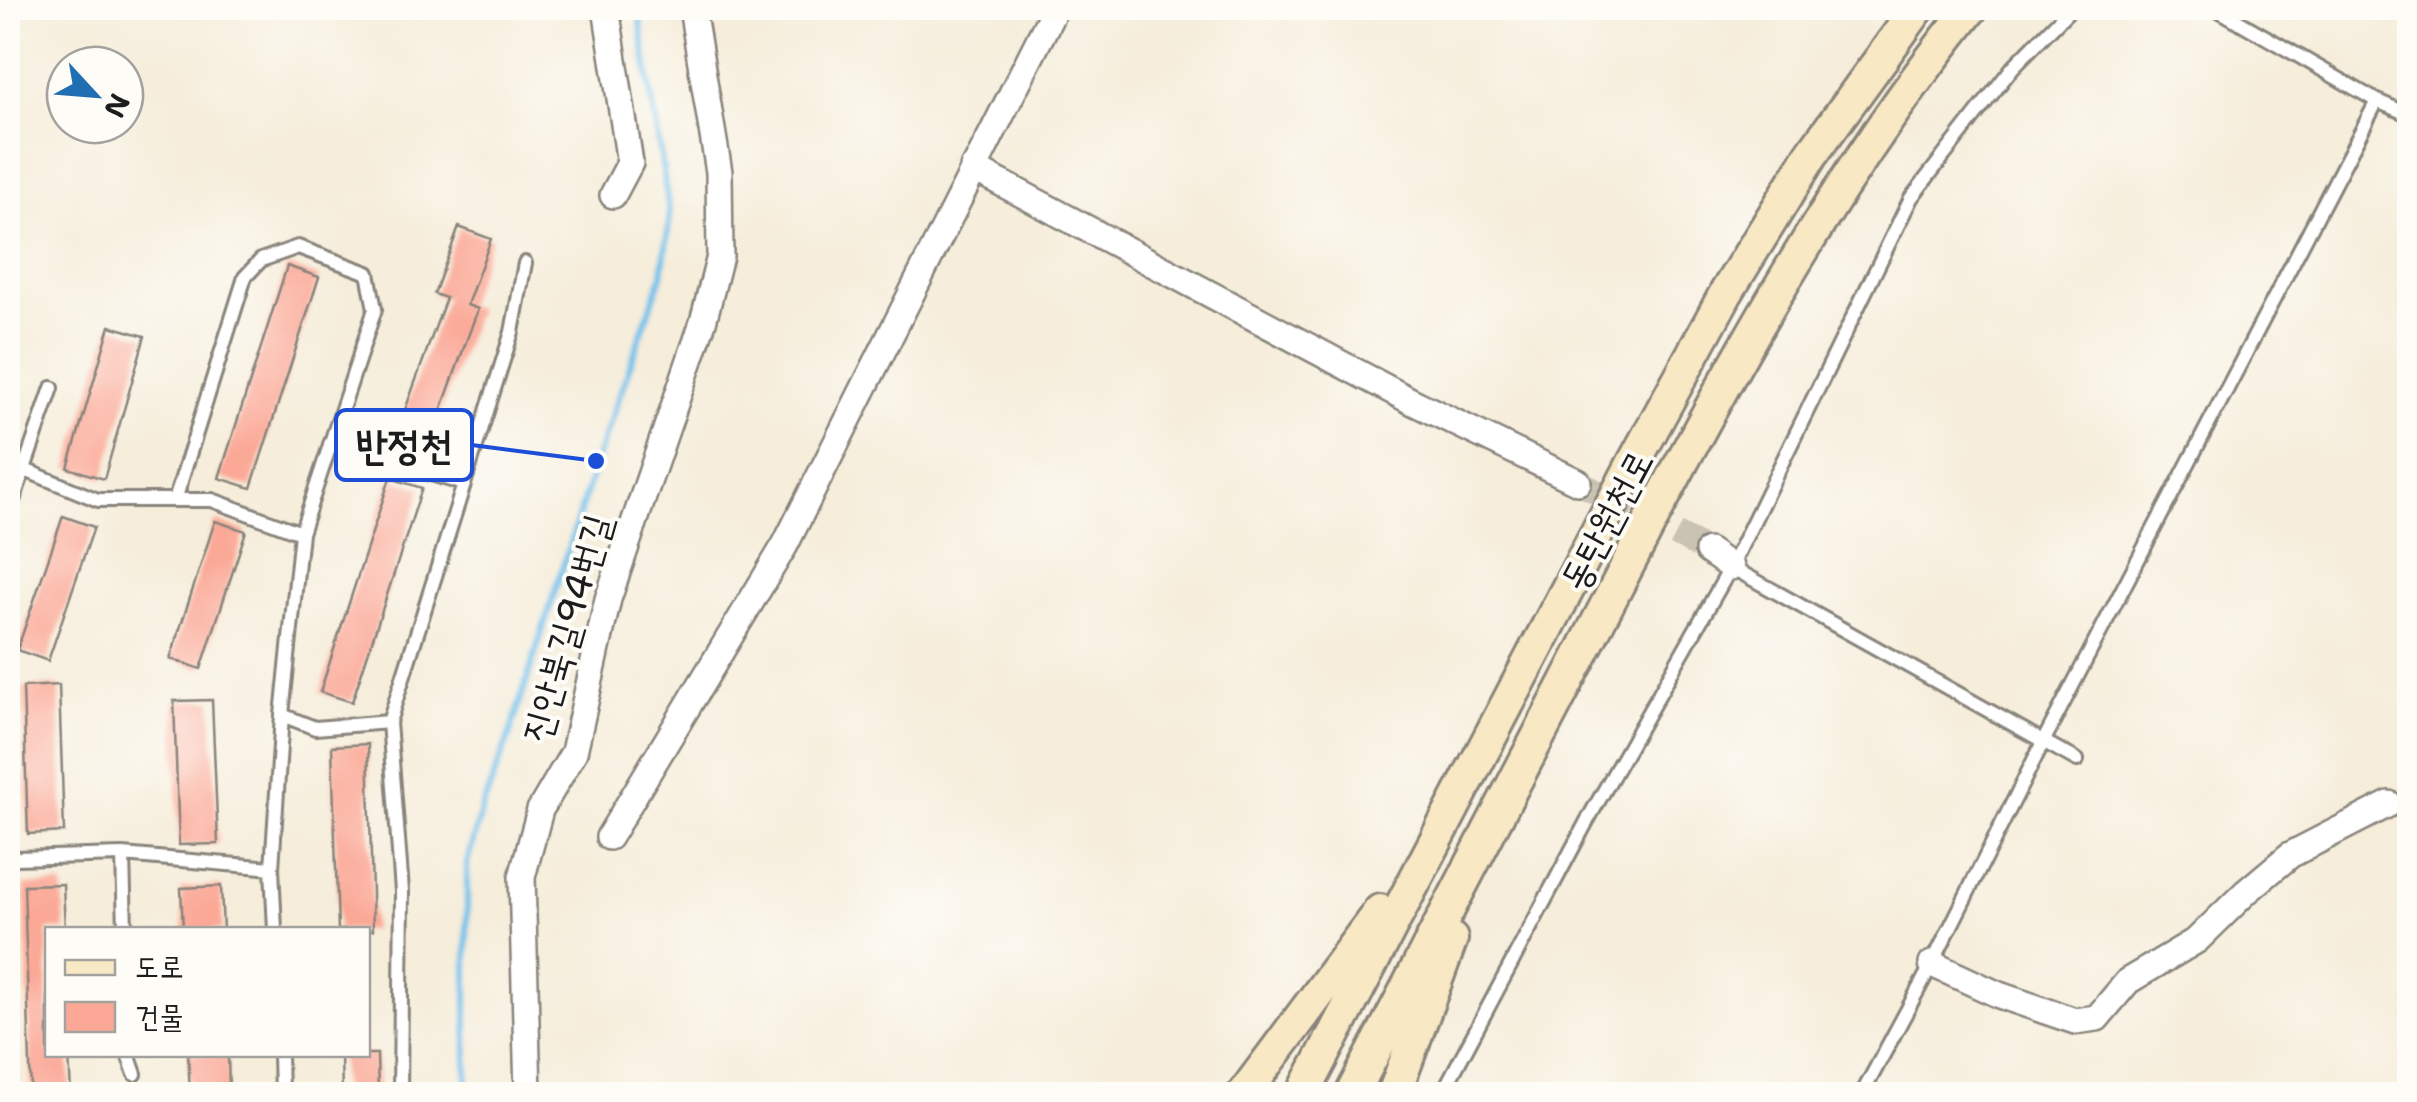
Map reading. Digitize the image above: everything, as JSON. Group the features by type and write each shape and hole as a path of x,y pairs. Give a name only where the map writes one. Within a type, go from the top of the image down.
{"main road":[{"name":"동탄원천로","path":"1302,1094 1726,293 1812,154 1918,8"},
{"name":"동탄원천로","path":"1352,1094 1742,349 1883,122 1971,8"},
{"path":"1244,1094 1452,809"},
{"path":"1394,1094 1491,828"}],"street":[{"path":"606,8 630,163 613,195"},
{"name":"진안북길94번길","path":"528,1094 522,877 540,810 574,752 608,599 698,339 720,256 719,172 692,8"},
{"path":"608,837 786,545 1055,8"},
{"path":"973,168 1411,402 1578,482"},
{"path":"1708,551 1731,567"},
{"path":"1932,964 2074,1021 2097,1018 2128,980 2197,940 2290,855 2389,804"}],"lane":[{"path":"1442,1094 1587,821 1731,567 1911,198 2013,67 2071,8"},
{"path":"2216,8 2376,100 2410,115"},
{"path":"1862,1094 2376,100"},
{"path":"175,500 245,277 261,260 298,247 368,273 375,309 301,533 282,715 272,868 275,927"},
{"path":"400,1094 402,890 389,722 512,332 526,263"},
{"path":"8,515 52,388"},
{"path":"330,444 464,484"},
{"path":"8,464 98,500 212,500 301,533"},
{"path":"1731,567 2077,760"},
{"path":"282,715 315,728 389,722"},
{"path":"8,855 15,858 123,854 272,868"},
{"path":"123,854 125,927"},
{"path":"129,1057 135,1074"},
{"path":"280,1057 281,1094"}],"building":[{"path":"459,227 491,239 467,305 478,309 426,452 394,440 446,298 434,294"},
{"path":"287,266 319,277 251,488 219,478"},
{"path":"110,326 145,336 104,479 68,468"},
{"path":"390,478 422,488 352,702 320,692"},
{"path":"63,516 94,527 48,661 17,650"},
{"path":"215,521 246,531 201,669 170,659"},
{"path":"59,685 64,832 28,834 23,687"},
{"path":"212,700 218,844 179,845 174,701"},
{"path":"368,744 373,930 338,927 332,746"},
{"path":"63,884 65,927 45,927 45,1057 69,1057 71,1094 31,1094 24,885"},
{"path":"221,886 223,927 183,927 181,888"},
{"path":"377,1054 378,1094 342,1094 341,1057"},
{"path":"188,1057 228,1057 229,1094 190,1094"}],"waterway":[{"path":"467,1094 467,863 596,461 662,275 670,216 638,8"}],"tunnel":[{"path":"1578,482 1708,551"}],"place":[{"name":"반정천","path":"596,461"}]}
